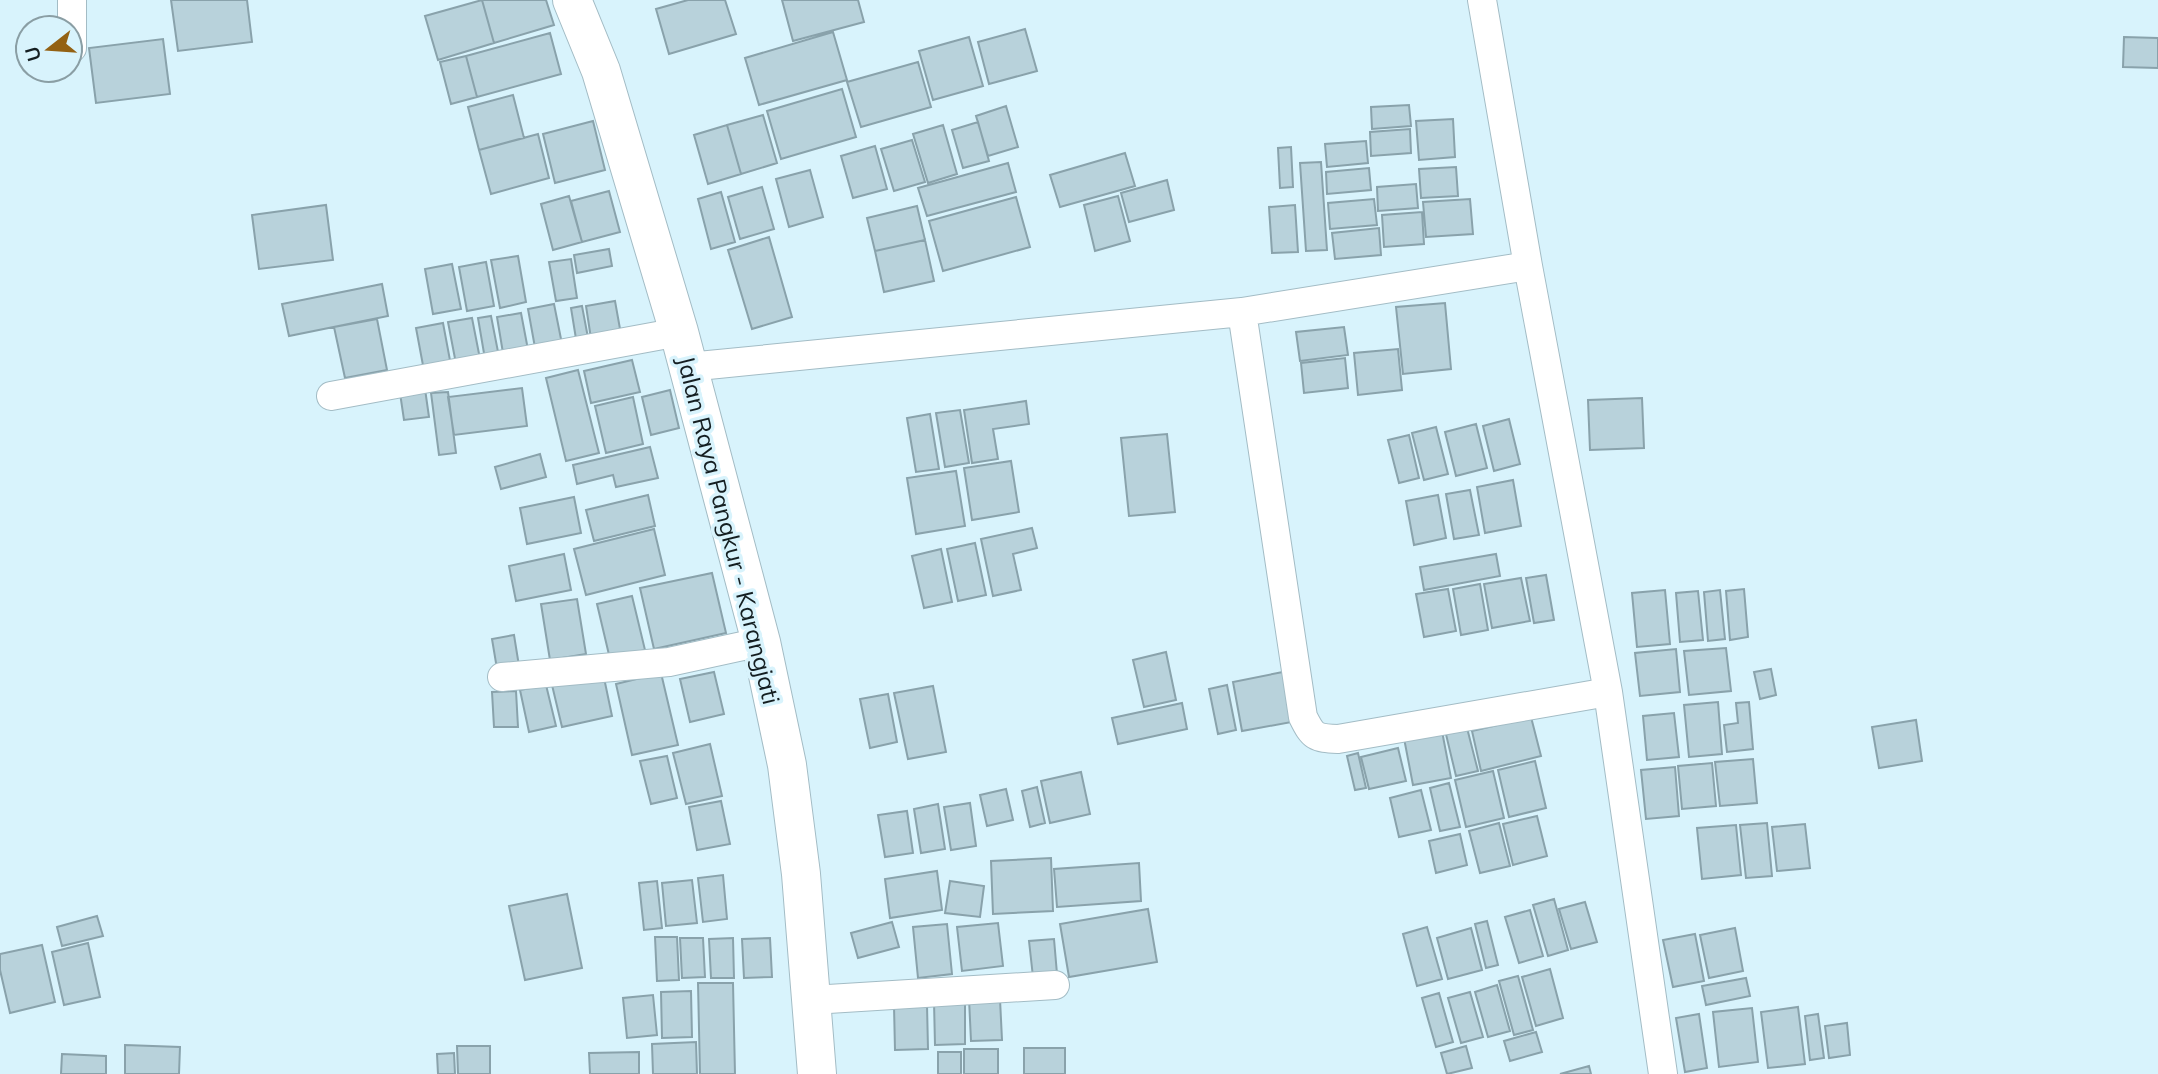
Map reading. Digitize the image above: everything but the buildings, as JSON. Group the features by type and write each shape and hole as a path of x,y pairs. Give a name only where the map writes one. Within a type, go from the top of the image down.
{"main road":[{"name":"Jalan Raya Pangkur - Karangjati","path":"572,0 601,71 683,349 761,642 787,765 801,874 817,1074"}],"street":[{"path":"1482,0 1528,266 1608,692 1663,1074"},
{"path":"331,396 683,349 1241,312 1528,266"},
{"path":"1241,312 1303,717 1311,734 1320,738 1338,739 1608,692"},
{"path":"502,677 669,662 761,642"},
{"path":"812,1000 1055,985"}]}
